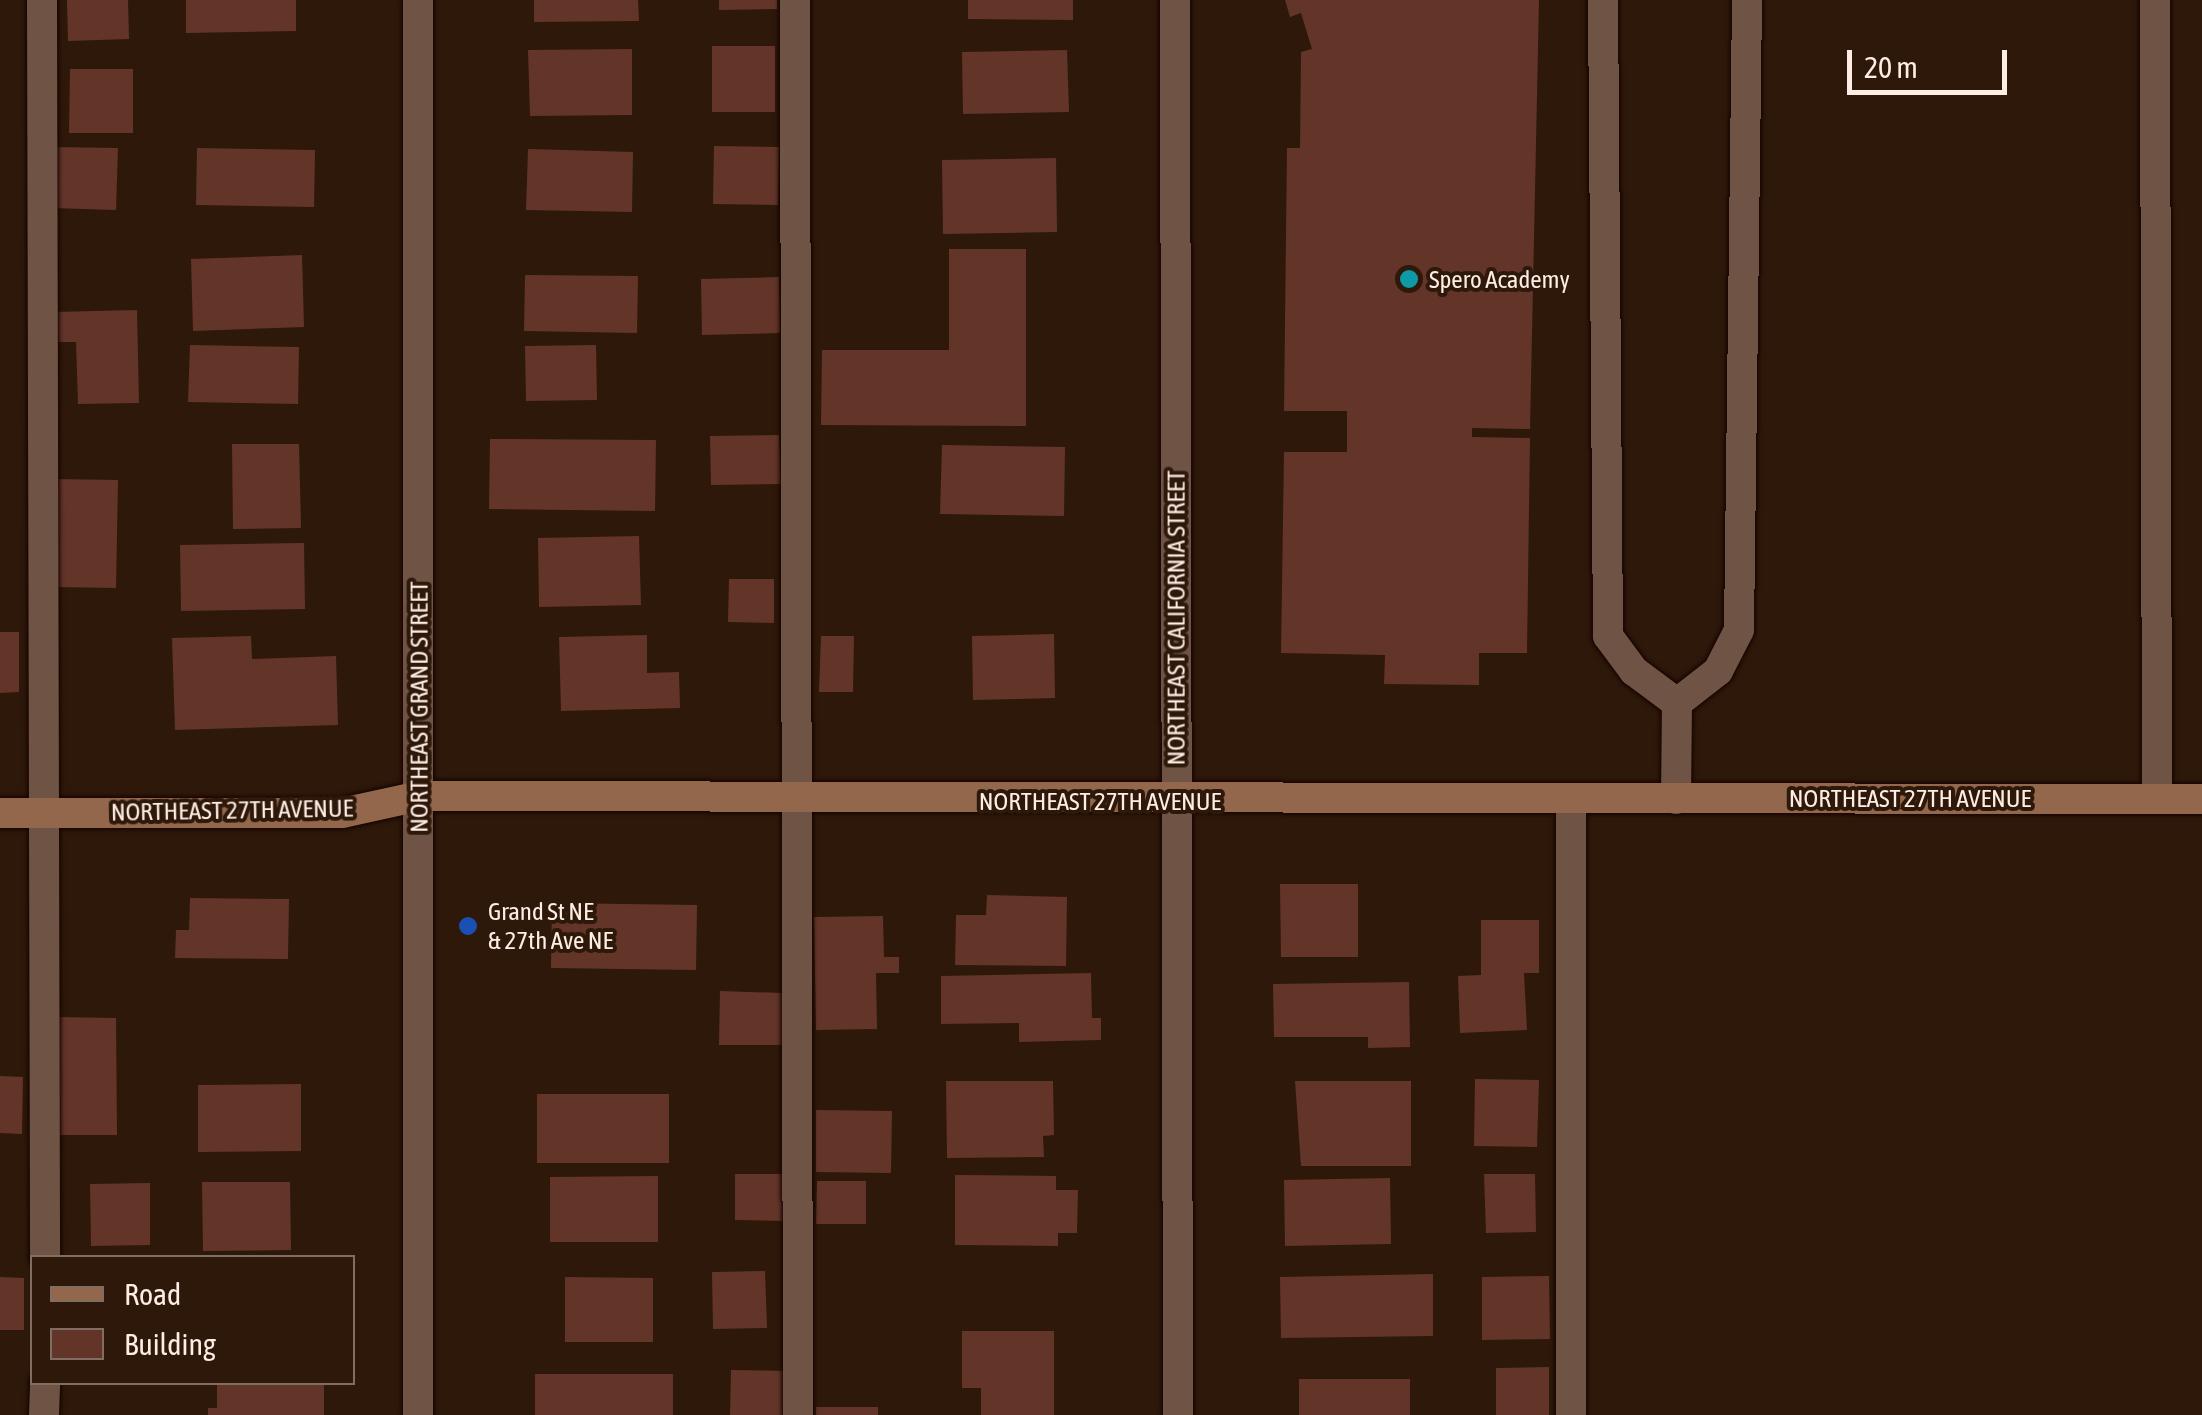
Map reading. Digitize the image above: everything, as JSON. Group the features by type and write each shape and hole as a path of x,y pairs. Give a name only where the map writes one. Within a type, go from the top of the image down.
{"street":[{"path":"42,0 47,812 45,1255"},
{"name":"NORTHEAST GRAND STREET","path":"418,0 418,1415"},
{"path":"795,0 798,1415"},
{"name":"NORTHEAST CALIFORNIA STREET","path":"1175,0 1178,1415"},
{"path":"1602,0 1608,636 1634,671 1677,703"},
{"path":"1677,703 1718,671 1739,630 1748,0"},
{"path":"2155,0 2157,798"},
{"path":"1676,799 1677,703"},
{"name":"NORTHEAST 27TH AVENUE","path":"0,813 342,812 420,796 1175,802 2202,798"},
{"path":"1571,800 1571,1415"},
{"path":"44,1385 44,1415"}],"building":[{"path":"67,0 128,0 129,39 68,41"},
{"path":"186,0 296,0 296,31 186,33"},
{"path":"534,0 638,0 639,21 534,22"},
{"path":"719,0 777,0 777,9 719,10"},
{"path":"968,0 1073,0 1073,20 968,19"},
{"name":"Spero Academy","path":"1285,0 1539,0 1530,429 1472,428 1472,437 1530,438 1527,653 1479,653 1479,685 1384,684 1385,655 1281,653 1284,452 1347,452 1347,411 1284,411 1287,148 1300,148 1301,52 1312,49 1301,13 1290,17"},
{"path":"712,46 775,46 775,112 712,112"},
{"path":"632,49 632,115 530,116 528,50"},
{"path":"1067,50 1069,112 963,114 962,52"},
{"path":"70,69 133,69 133,133 69,133"},
{"path":"714,146 779,147 778,205 713,204"},
{"path":"53,147 118,148 116,210 52,208"},
{"path":"197,148 315,150 314,207 196,205"},
{"path":"528,149 633,152 632,212 526,210"},
{"path":"1056,158 1057,232 943,234 942,160"},
{"path":"949,249 1026,249 1026,426 821,425 822,350 949,350"},
{"path":"302,255 304,327 193,331 191,259"},
{"path":"525,275 638,276 637,333 524,331"},
{"path":"779,277 780,333 702,335 701,279"},
{"path":"137,310 139,403 78,404 76,342 53,342 52,312"},
{"path":"190,345 299,347 298,404 188,402"},
{"path":"596,345 597,400 526,401 525,346"},
{"path":"779,435 781,484 711,485 710,436"},
{"path":"490,439 656,440 655,511 489,509"},
{"path":"232,444 299,444 301,528 233,529"},
{"path":"942,445 1065,447 1064,516 940,514"},
{"path":"53,479 118,480 116,588 52,587"},
{"path":"639,536 641,605 539,607 538,538"},
{"path":"304,543 305,609 181,611 180,545"},
{"path":"729,579 774,579 774,623 728,622"},
{"path":"0,632 19,632 19,692 0,693"},
{"path":"1054,634 1055,698 973,700 972,636"},
{"path":"647,635 647,673 679,672 680,708 561,711 559,637"},
{"path":"251,636 252,659 336,656 338,725 175,730 172,638"},
{"path":"821,636 854,636 853,692 819,692"},
{"path":"1280,884 1358,884 1358,957 1281,957"},
{"path":"987,895 1067,897 1066,966 955,965 956,915 986,915"},
{"path":"190,898 289,899 288,959 175,958 176,930 189,930"},
{"path":"552,903 697,905 696,970 551,968"},
{"path":"883,916 884,957 899,957 899,973 876,973 877,1029 816,1030 814,917"},
{"path":"1481,920 1539,920 1539,973 1524,973 1527,1030 1460,1033 1458,976 1481,975"},
{"path":"1091,973 1092,1018 1101,1018 1101,1040 1019,1042 1019,1023 941,1024 941,976"},
{"path":"1409,982 1410,1047 1368,1048 1368,1037 1274,1037 1273,984"},
{"path":"720,991 783,993 782,1045 719,1045"},
{"path":"57,1017 116,1018 117,1135 57,1135"},
{"path":"0,1076 23,1077 22,1134 0,1133"},
{"path":"1475,1079 1539,1080 1537,1147 1474,1146"},
{"path":"946,1081 1053,1081 1054,1135 1043,1136 1044,1157 947,1158"},
{"path":"1295,1081 1411,1081 1411,1166 1301,1166"},
{"path":"301,1084 301,1151 198,1152 198,1085"},
{"path":"537,1094 669,1094 669,1163 537,1163"},
{"path":"816,1110 892,1111 891,1173 816,1172"},
{"path":"735,1174 787,1174 786,1221 735,1220"},
{"path":"1484,1174 1535,1174 1536,1232 1486,1233"},
{"path":"955,1175 1056,1176 1056,1190 1078,1190 1077,1233 1058,1233 1058,1246 955,1245"},
{"path":"658,1176 658,1242 550,1242 550,1177"},
{"path":"1390,1178 1391,1244 1285,1246 1284,1180"},
{"path":"817,1181 866,1181 866,1224 816,1224"},
{"path":"202,1182 290,1182 291,1250 203,1251"},
{"path":"150,1183 150,1245 91,1246 90,1184"},
{"path":"765,1271 767,1328 713,1329 712,1272"},
{"path":"1433,1274 1433,1336 1281,1338 1280,1277"},
{"path":"1549,1276 1550,1339 1482,1340 1482,1277"},
{"path":"0,1277 24,1278 24,1330 0,1330"},
{"path":"565,1277 653,1278 653,1342 565,1342"},
{"path":"962,1331 1054,1331 1054,1415 981,1415 981,1388 962,1388"},
{"path":"1549,1367 1549,1415 1496,1415 1496,1368"},
{"path":"731,1370 788,1371 787,1415 730,1415"},
{"path":"535,1374 673,1374 673,1415 535,1415"},
{"path":"1299,1379 1410,1379 1410,1415 1299,1415"},
{"path":"217,1385 324,1385 324,1415 208,1415 208,1408 217,1408"},
{"path":"816,1407 878,1407 878,1415 816,1415"}],"place":[{"name":"Spero Academy","path":"1409,279"},
{"name":"Grand St NE & 27th Ave NE","path":"468,926"}]}
